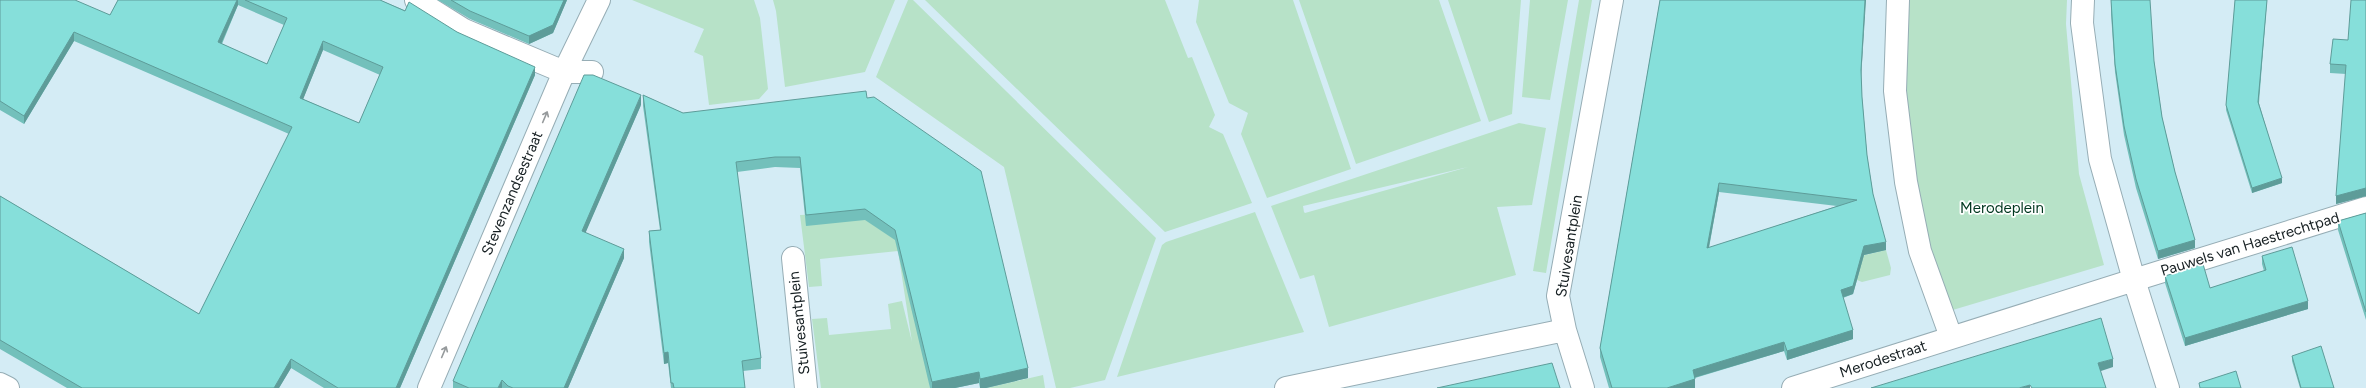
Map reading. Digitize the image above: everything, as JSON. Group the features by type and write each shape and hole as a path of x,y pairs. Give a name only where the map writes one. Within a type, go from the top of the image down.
{"street":[{"path":"416,0 464,30 564,72 592,72"},
{"name":"Stevenzandsestraat","path":"429,388 564,72 598,0"},
{"name":"Stuivesantplein","path":"1583,388 1565,330 1558,296 1612,0"},
{"path":"1898,0 1895,91 1906,182 1920,251 1951,338 2134,280"},
{"path":"2083,0 2082,23 2100,159 2134,280 2168,388"},
{"name":"Pauwels van Haestrechtpad","path":"2134,280 2366,208"},
{"name":"Stuivesantplein","path":"793,258 806,388"},
{"path":"1286,388 1565,330"},
{"name":"Merodestraat","path":"1793,388 1951,338"},
{"path":"0,384 8,388"}],"green space":[{"path":"632,0 754,0 760,18 768,89 759,99 709,105 703,56 694,52 704,29"},
{"path":"773,0 895,0 865,72 785,87 776,11"},
{"path":"908,0 913,0 1156,238 1105,380 1070,388 1056,388 1004,167 876,77"},
{"path":"925,0 1165,0 1188,58 1192,57 1215,115 1209,127 1223,134 1252,203 1165,232"},
{"path":"1199,0 1293,0 1351,169 1267,198 1241,134 1248,113 1229,103 1196,22"},
{"path":"1299,0 1439,0 1481,121 1356,164"},
{"path":"1448,0 1521,0 1512,114 1489,122"},
{"path":"1530,0 1568,0 1550,100 1522,97"},
{"path":"1579,0 1592,0 1546,273 1533,271"},
{"name":"Merodeplein","path":"1902,0 2067,0 2066,24 2079,174 2104,265 1946,312 1920,227 1899,33"},
{"path":"1519,123 1546,128 1532,205 1497,207 1516,275 1329,327 1314,275 1300,279 1271,206","holes":["1468,167 1305,213 1303,206"]},
{"path":"1255,212 1304,332 1117,377 1162,245 1166,242"},
{"path":"863,213 904,241 930,388 821,388 812,319 827,318 829,335 891,329 888,304 902,301 912,342 898,251 820,259 822,286 809,287 800,215"},
{"path":"1886,250 1891,268 1890,275 1862,282 1857,280 1857,257"},
{"path":"1043,375 1045,388 986,388"}],"building":[{"path":"0,0 75,0 110,15 118,0 237,0 218,42 267,64 287,18 245,0 380,0 405,11 409,2 457,32 535,67 396,388 338,388 291,359 274,388 82,388 0,340 0,196 199,314 292,127 74,32 24,116 0,101","holes":["323,41 383,67 359,123 300,98"]},
{"path":"451,0 564,0 553,25 529,36 470,11"},
{"path":"1660,0 1865,0 1861,70 1867,155 1873,194 1886,242 1864,246 1853,286 1841,290 1853,330 1787,351 1784,342 1693,370 1695,379 1667,388 1612,388 1600,348","holes":["1719,183 1857,200 1707,248"]},
{"path":"2111,0 2150,0 2154,61 2162,117 2175,172 2195,240 2158,251 2136,179 2124,126 2115,64"},
{"path":"2235,0 2267,0 2258,102 2282,178 2252,188 2226,105"},
{"path":"2351,0 2366,0 2366,188 2336,196 2346,65 2330,64 2333,39 2348,40"},
{"path":"584,75 593,75 641,95 582,231 624,249 564,388 513,388 508,386 502,380 498,388 469,388 453,381"},
{"path":"866,91 867,98 874,97 981,171 1028,368 980,379 979,372 932,382 895,230 865,209 806,215 800,157 775,157 736,162 761,358 742,361 745,388 674,388 673,383 671,383 668,352 664,353 649,231 661,230 643,95 683,113"},
{"path":"2366,213 2366,312 2338,221"},
{"path":"2292,247 2308,301 2185,338 2165,276 2203,264 2210,288 2266,270 2262,256"},
{"path":"2101,318 2113,359 2098,363 2106,388 2032,388 2030,385 2019,388 1871,388"},
{"path":"2321,346 2334,388 2301,388 2292,356"},
{"path":"1552,363 1560,388 1437,388"},
{"path":"2236,371 2241,388 2200,388 2199,383"}]}
